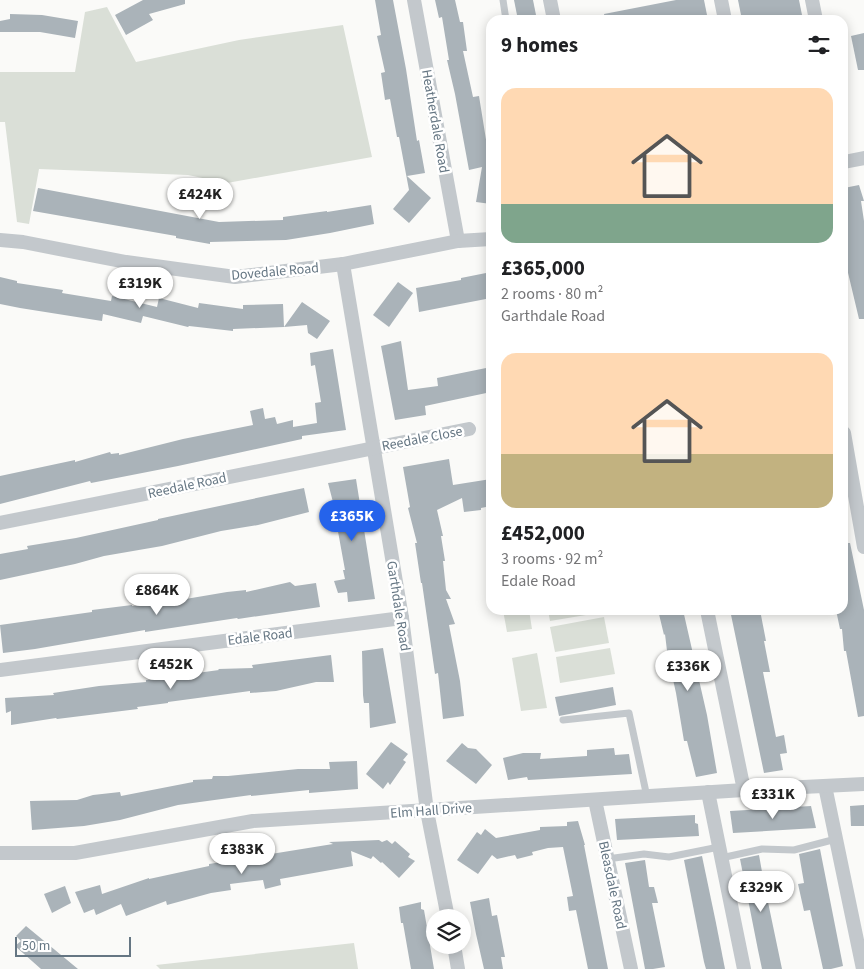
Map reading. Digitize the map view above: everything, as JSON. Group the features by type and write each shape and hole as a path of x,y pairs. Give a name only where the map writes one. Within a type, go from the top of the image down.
{"street":[{"name":"Heatherdale Road","path":"414,0 458,241"},
{"path":"721,0 724,15"},
{"path":"812,0 815,15"},
{"path":"554,1 554,15"},
{"path":"848,161 864,158"},
{"name":"Dovedale Road","path":"0,240 23,242 126,262 234,278 343,264 458,241 486,239"},
{"name":"Garthdale Road","path":"343,264 402,618 427,811 446,909"},
{"name":"Reedale Close","path":"374,447 469,429"},
{"name":"Reedale Road","path":"0,524 374,447"},
{"path":"848,456 864,547"},
{"path":"708,615 744,790"},
{"name":"Edale Road","path":"0,670 402,618"},
{"name":"Elm Hall Drive","path":"0,853 75,853 253,821 864,784"},
{"path":"825,786 863,969"},
{"path":"708,792 744,969"},
{"name":"Bleasdale Road","path":"594,800 631,969"},
{"path":"456,954 458,969"}],"lane":[{"path":"503,0 505,15"},
{"path":"563,720 629,713 646,796"},
{"path":"607,859 644,854 669,857 762,849 794,850 836,839"}],"shaded area":[{"path":"107,7 136,62 239,40 343,25 372,157 227,183 188,175 39,169 29,224 17,222 5,122 0,122 0,72 75,72 85,12"},
{"path":"504,615 530,615 532,629 507,632"},
{"path":"549,615 586,615 550,621"},
{"path":"604,617 609,643 555,652 550,627"},
{"path":"610,648 615,674 560,683 556,657"},
{"path":"537,653 547,708 521,711 512,658"},
{"path":"354,943 358,969 160,969 156,965"}],"building":[{"path":"143,0 185,0 185,4 149,14 153,20 126,35 115,15"},
{"path":"375,0 393,0 417,141 419,140 425,173 407,176 431,198 409,223 393,209 409,190 390,99 385,100 381,73 385,72 377,36 381,35"},
{"path":"435,0 455,0 460,22 463,22 467,51 463,51 473,97 479,96 486,140 486,203 476,202 482,167 469,170 447,60 449,60 442,17 439,18"},
{"path":"514,0 533,0 536,15 517,15"},
{"path":"676,0 704,0 707,15 604,15"},
{"path":"738,0 799,0 802,15 741,15"},
{"path":"10,14 42,15 78,21 75,38 40,32 0,32 0,21 10,19"},
{"path":"864,33 864,70 858,70 851,36"},
{"path":"859,185 864,201 861,201 864,221 864,319 859,319 848,273 848,187"},
{"path":"38,188 219,222 283,220 283,217 371,205 374,224 286,240 210,242 210,244 176,238 176,236 33,211"},
{"path":"486,273 486,299 419,312 416,288 461,280 461,278"},
{"path":"0,277 17,281 17,283 63,290 62,293 111,301 112,296 157,307 159,298 198,308 199,303 243,309 243,305 283,304 284,327 233,329 233,331 188,327 143,316 141,323 103,314 102,321 20,308 0,304"},
{"path":"398,282 413,293 389,327 373,315"},
{"path":"302,302 330,321 317,339 308,333 307,325 284,327"},
{"path":"401,341 408,390 438,386 437,378 486,368 486,393 425,406 426,415 395,420 381,346"},
{"path":"333,349 346,430 302,436 302,439 178,466 91,483 90,481 0,504 0,476 75,460 75,462 110,452 111,454 119,453 119,455 183,439 253,425 250,411 263,408 265,419 275,417 277,424 293,420 293,427 317,423 315,403 321,402 315,365 311,366 310,353"},
{"path":"449,459 453,485 486,480 486,507 481,508 481,510 464,512 462,498 437,510 443,536 441,536 445,561 443,561 446,590 451,599 446,599 455,624 449,625 460,681 464,716 443,719 438,673 435,674 415,543 417,543 408,508 410,507 403,467"},
{"path":"356,479 375,599 348,602 347,592 338,593 334,581 345,579 343,570 345,570 337,526 339,525 328,483"},
{"path":"304,488 309,512 258,525 221,531 162,546 104,556 0,580 0,554 28,549 27,546 76,538"},
{"path":"848,543 850,543 864,610 864,716 858,717 846,651 844,651 842,629 840,629 837,615 848,615"},
{"path":"290,582 295,586 316,583 320,607 145,632 145,630 3,653 0,625 92,612 92,610 168,603 227,592 246,590 246,592"},
{"path":"659,615 684,615 707,715 717,773 696,777 687,741 684,741 676,693 672,675 670,676"},
{"path":"731,615 761,615 770,672 763,672 776,737 784,735 787,753 780,754 783,770 764,773"},
{"path":"383,648 396,723 370,728 369,703 364,703 363,695 362,651"},
{"path":"331,655 334,682 316,682 276,691 250,693 250,691 137,707 138,709 11,725 11,711 6,713 5,698 54,695 53,693 99,686 146,682 146,680 218,669 253,668 252,665"},
{"path":"613,687 616,705 559,716 555,697"},
{"path":"391,742 408,754 403,760 406,762 390,785 388,782 383,789 366,774"},
{"path":"462,743 468,748 476,749 492,765 476,784 446,761"},
{"path":"614,748 615,755 629,754 632,774 528,780 527,777 508,780 503,758 523,753 541,753 540,759 587,756 587,750"},
{"path":"357,761 358,789 309,793 309,790 251,795 178,805 120,820 84,826 32,830 30,801 77,800 93,795 120,792 121,796 193,782 193,780 212,779 213,776 298,769 330,769 329,762"},
{"path":"864,805 864,826 851,826 850,806"},
{"path":"811,806 816,828 733,833 730,811"},
{"path":"695,815 699,836 617,840 615,819"},
{"path":"578,821 585,845 608,969 588,969 576,910 569,911 567,897 573,896 563,847 532,852 533,855 517,859 515,855 497,859 492,855 478,874 457,860 477,832 481,835 485,829 496,838 540,830 540,827 567,826 567,822"},
{"path":"379,840 382,842 387,840 392,844 395,841 410,854 408,857 415,861 399,878 373,856 371,859 351,851 353,866 280,879 281,885 265,889 263,880 230,884 231,890 211,893 167,905 166,901 126,916 121,904 96,915 94,909 84,913 75,892 100,885 102,894 149,878 209,866 209,864 333,844 329,842"},
{"path":"820,849 843,966 831,969 823,969 810,910 804,911 798,884 804,883 799,854"},
{"path":"759,855 782,969 762,969 758,950 740,859"},
{"path":"702,856 725,969 706,969 704,962 684,860"},
{"path":"645,860 649,887 654,887 658,903 652,903 665,967 653,969 645,969 625,863"},
{"path":"65,886 71,903 52,913 44,894"},
{"path":"489,898 492,916 497,915 505,957 501,957 503,969 484,969 476,934 470,902"},
{"path":"421,902 421,909 424,910 426,922 426,954 431,954 434,969 411,969 399,907"},
{"path":"26,926 78,969 41,969 15,946 21,941 16,936"}]}
